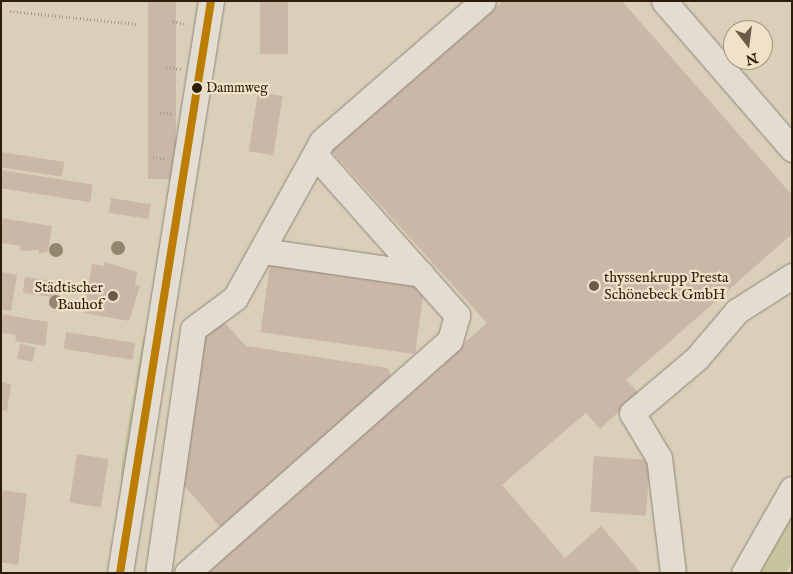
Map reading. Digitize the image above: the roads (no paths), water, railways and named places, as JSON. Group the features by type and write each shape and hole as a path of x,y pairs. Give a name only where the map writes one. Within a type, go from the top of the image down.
{"street":[{"path":"120,573 211,1"},
{"path":"158,573 193,329 235,298 316,156 322,141 483,1"},
{"path":"664,1 792,148"},
{"path":"187,573 450,340 457,315 316,156"},
{"path":"262,251 421,274"},
{"path":"673,573 659,458 632,413 696,359 737,311 792,276"},
{"path":"744,573 792,489"}],"place":[{"name":"Dammweg","path":"197,88"},
{"name":"thyssenkrupp Presta Schönebeck GmbH","path":"594,286"},
{"name":"Städtischer Bauhof","path":"113,296"}]}
